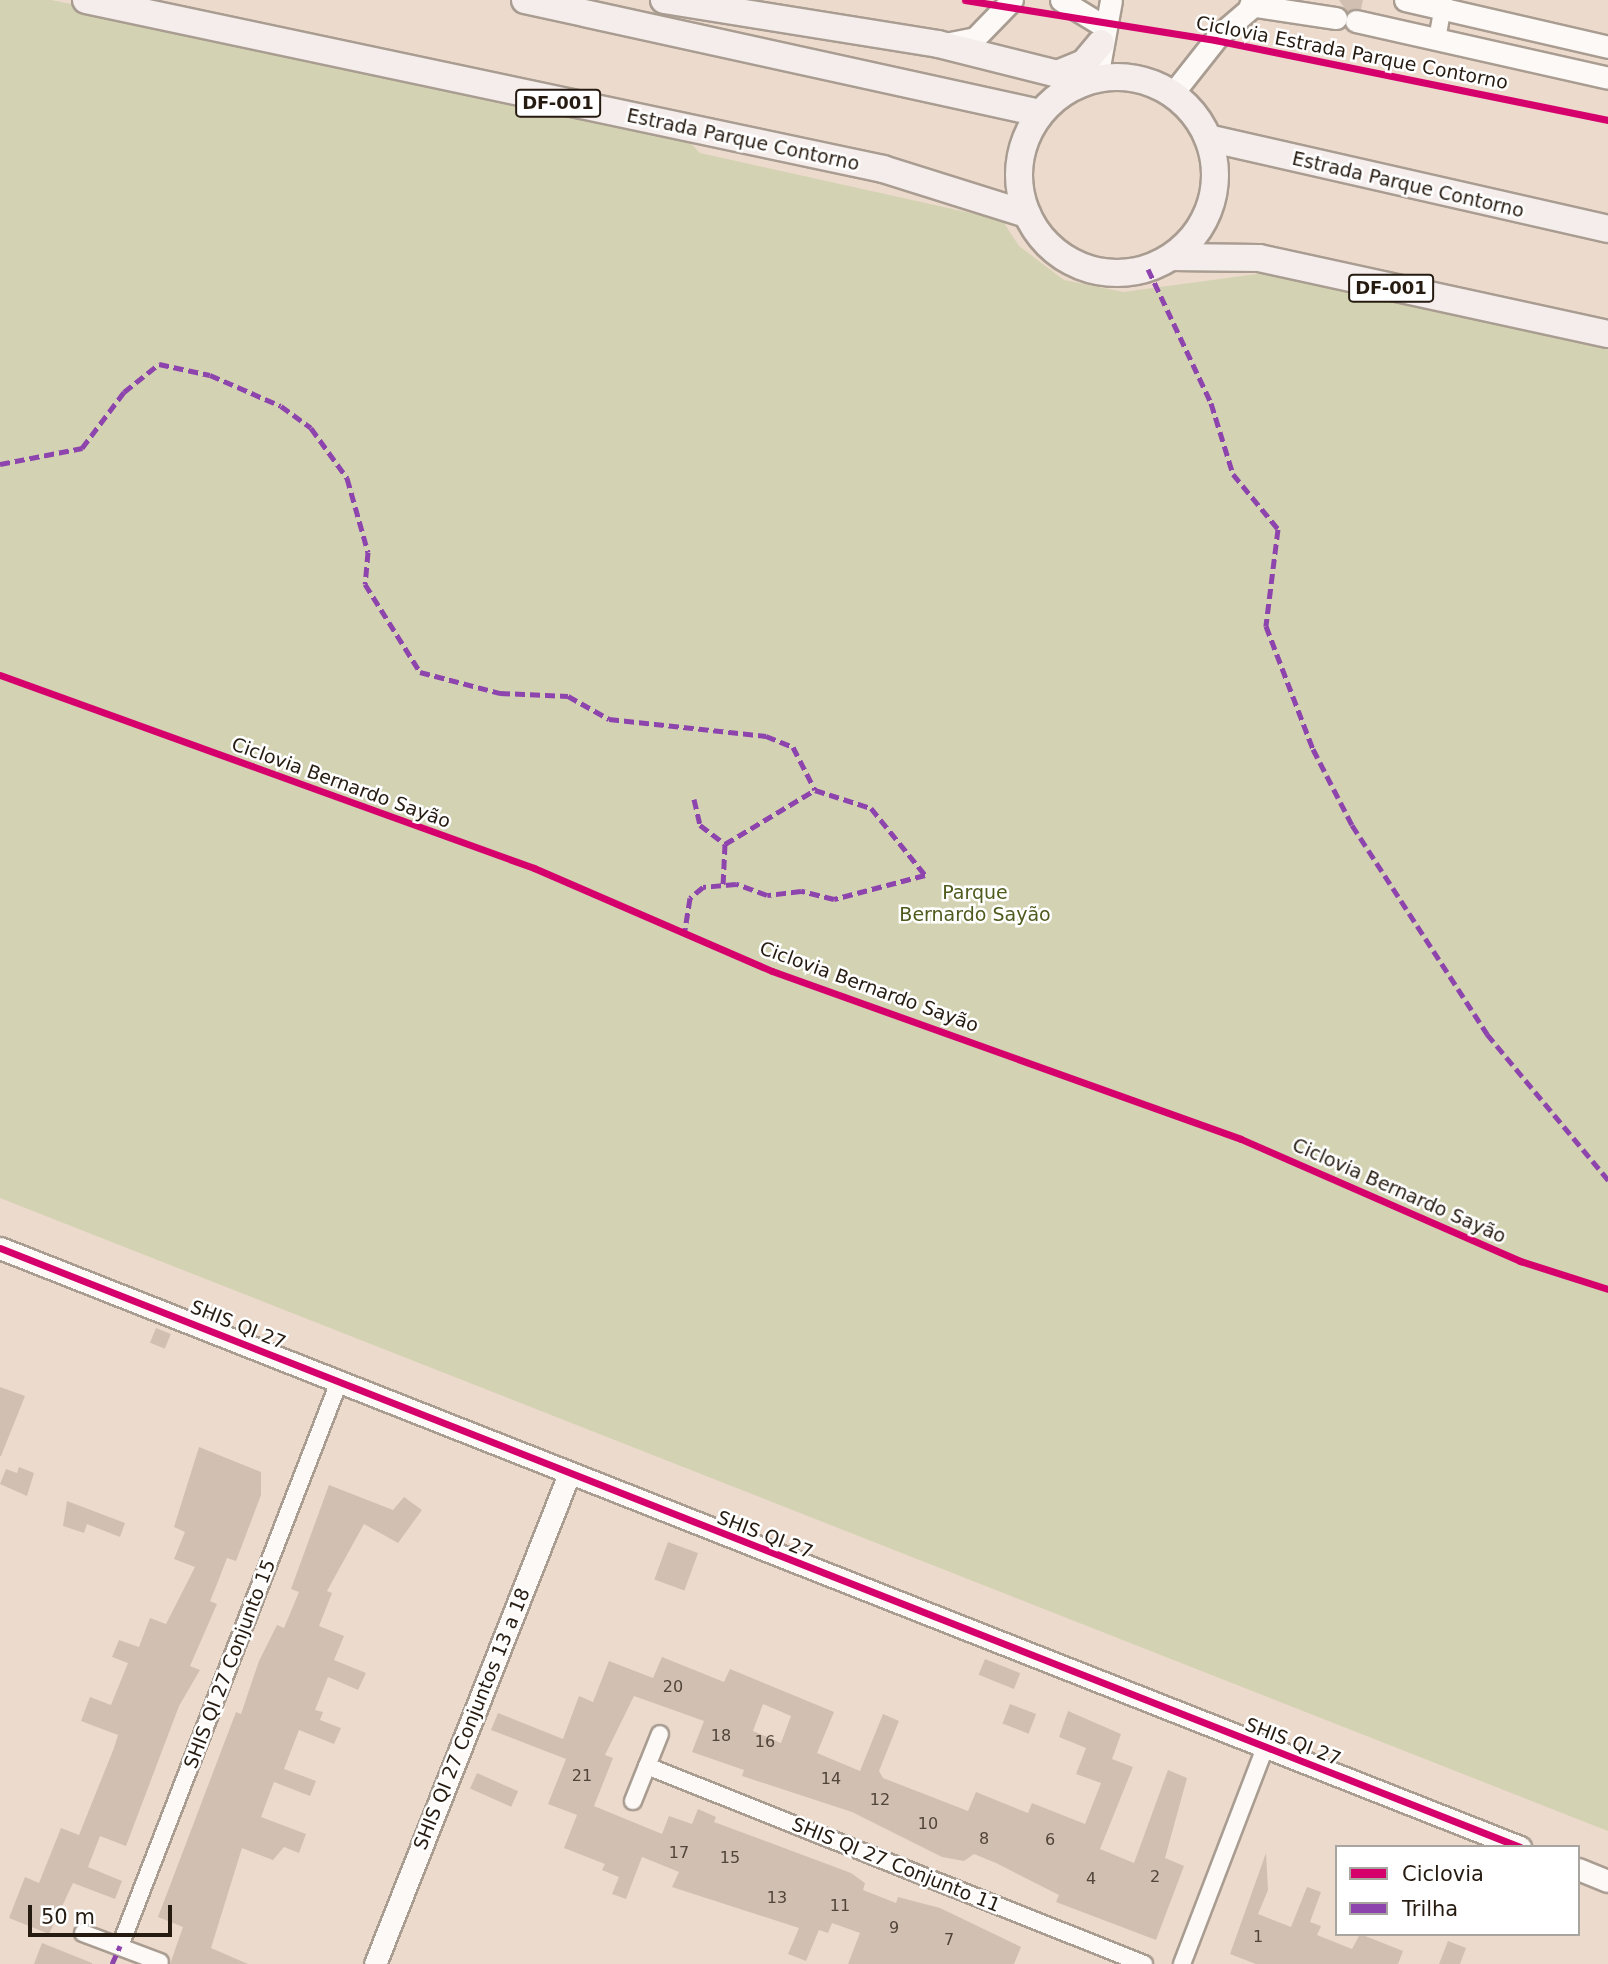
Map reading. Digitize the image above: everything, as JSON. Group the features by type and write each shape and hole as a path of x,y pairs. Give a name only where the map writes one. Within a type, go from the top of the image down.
{"main road":[{"name":"Estrada Parque Contorno","path":"86,0 883,169 1027,214"},
{"path":"525,0 1040,113"},
{"path":"674,1 938,44 1056,74 1084,63 1103,35"},
{"name":"DF-001","path":"1172,257 1194,237 1210,207 1216,173 1208,138 1173,93 1136,78 1097,78 1060,94 1040,113 1020,162 1027,214 1051,248 1087,269 1128,273 1172,257 1259,258 1608,334"},
{"name":"Estrada Parque Contorno","path":"1208,138 1608,229"}],"street":[{"path":"938,44 975,38 1012,0"},
{"path":"1061,0 1103,35"},
{"path":"1097,78 1111,0"},
{"path":"1405,0 1443,4 1608,47"},
{"path":"1173,93 1255,3 1346,20 1608,78"},
{"path":"1437,40 1443,4"},
{"name":"SHIS QI 27","path":"0,1248 1515,1845"},
{"name":"SHIS QI 27 Conjunto 15","path":"120,1947 339,1382"},
{"name":"SHIS QI 27 Conjuntos 13 a 18","path":"375,1964 569,1474"},
{"path":"633,1801 660,1734"},
{"path":"1182,1964 1265,1748"},
{"name":"SHIS QI 27 Conjunto 11","path":"648,1766 1144,1964"},
{"path":"1580,1870 1608,1881"},
{"path":"83,1933 160,1962"}],"green space":[{"name":"Parque Bernardo Sayão","path":"0,0 51,0 674,126 700,153 1002,220 1019,246 1064,280 1123,292 1272,272 1608,345 1608,1831 0,1198"}],"building":[{"path":"1339,0 1363,0 1361,9 1347,12"},
{"path":"156,1328 171,1334 165,1349 150,1343"},
{"path":"0,1387 25,1396 1,1456 0,1456"},
{"path":"199,1447 261,1472 261,1495 236,1561 227,1558 210,1601 217,1604 190,1666 200,1670 179,1706 126,1846 100,1836 88,1867 122,1881 115,1899 73,1883 49,1934 9,1918 25,1877 39,1883 61,1828 79,1835 114,1748 118,1735 81,1721 90,1697 111,1705 128,1663 112,1657 119,1640 139,1647 150,1618 166,1624 195,1567 174,1559 185,1532 174,1527"},
{"path":"19,1467 34,1473 27,1496 0,1484 6,1469 17,1473"},
{"path":"329,1485 393,1510 404,1497 422,1510 398,1543 364,1524 327,1591 332,1593 319,1626 344,1636 334,1660 366,1673 358,1690 328,1677 315,1710 323,1712 320,1720 341,1728 334,1744 299,1730 284,1769 316,1781 310,1796 274,1782 261,1817 306,1834 299,1853 284,1847 273,1860 242,1848 211,1948 248,1964 170,1964 183,1927 158,1917 236,1712 241,1714 259,1661 277,1625 284,1628 299,1592 291,1589"},
{"path":"67,1501 125,1523 120,1537 87,1524 84,1533 63,1526"},
{"path":"668,1542 698,1553 684,1591 654,1580"},
{"path":"662,1657 724,1682 730,1669 834,1712 817,1753 860,1771 883,1714 899,1721 879,1771 883,1778 968,1811 976,1792 1028,1813 1032,1803 1085,1824 1101,1783 1076,1774 1086,1748 1059,1737 1068,1711 1121,1734 1112,1759 1133,1767 1100,1849 1134,1863 1168,1770 1187,1778 1165,1858 1184,1866 1156,1940 1056,1902 1059,1895 974,1854 964,1861 942,1857 852,1812 742,1776 744,1770 692,1752 704,1721 634,1696 605,1755 613,1758 594,1806 662,1834 669,1816 692,1824 698,1809 716,1817 714,1822 851,1873 865,1883 863,1890 896,1903 898,1897 940,1908 1021,1947 1014,1964 848,1964 860,1933 832,1923 828,1933 819,1930 806,1961 788,1954 799,1928 672,1887 679,1872 642,1857 626,1899 612,1894 619,1877 602,1870 605,1864 564,1848 577,1815 548,1804 566,1759 491,1730 498,1713 563,1739 579,1696 593,1702 609,1661 653,1678","holes":["763,1704 791,1716 781,1743 753,1731"]},
{"path":"985,1659 1020,1673 1014,1689 979,1675"},
{"path":"1010,1704 1036,1714 1029,1734 1002,1724"},
{"path":"477,1773 518,1791 511,1807 470,1789"},
{"path":"1266,1853 1268,1890 1258,1914 1291,1927 1307,1887 1321,1892 1310,1922 1321,1926 1317,1935 1352,1949 1359,1936 1365,1936 1403,1951 1398,1964 1256,1964 1230,1954"},
{"path":"1448,1941 1466,1948 1460,1964 1439,1964"},
{"path":"42,1943 92,1963 92,1964 34,1964"}],"marked path":[{"path":"1148,269 1211,403 1233,474 1278,529 1266,626 1313,749 1352,825 1487,1034 1608,1180"},
{"path":"0,464 82,448 124,392 159,364 210,375 281,406 311,428 347,478 368,552 365,584 420,672 500,693 568,696 609,719 766,736 793,747 815,790 871,808 925,875 834,899 801,891 767,895 736,884 703,887 690,898 685,931"},
{"path":"725,844 815,790"},
{"path":"694,799 700,825 725,844 723,886"},
{"path":"112,1964 120,1946"}],"cycle path":[{"name":"Ciclovia Estrada Parque Contorno","path":"965,0 1215,40 1608,120"},
{"name":"Ciclovia Bernardo Sayão","path":"0,675 534,868 772,971 1241,1139 1520,1261 1608,1289"},
{"path":"0,1248 1515,1845"}]}
